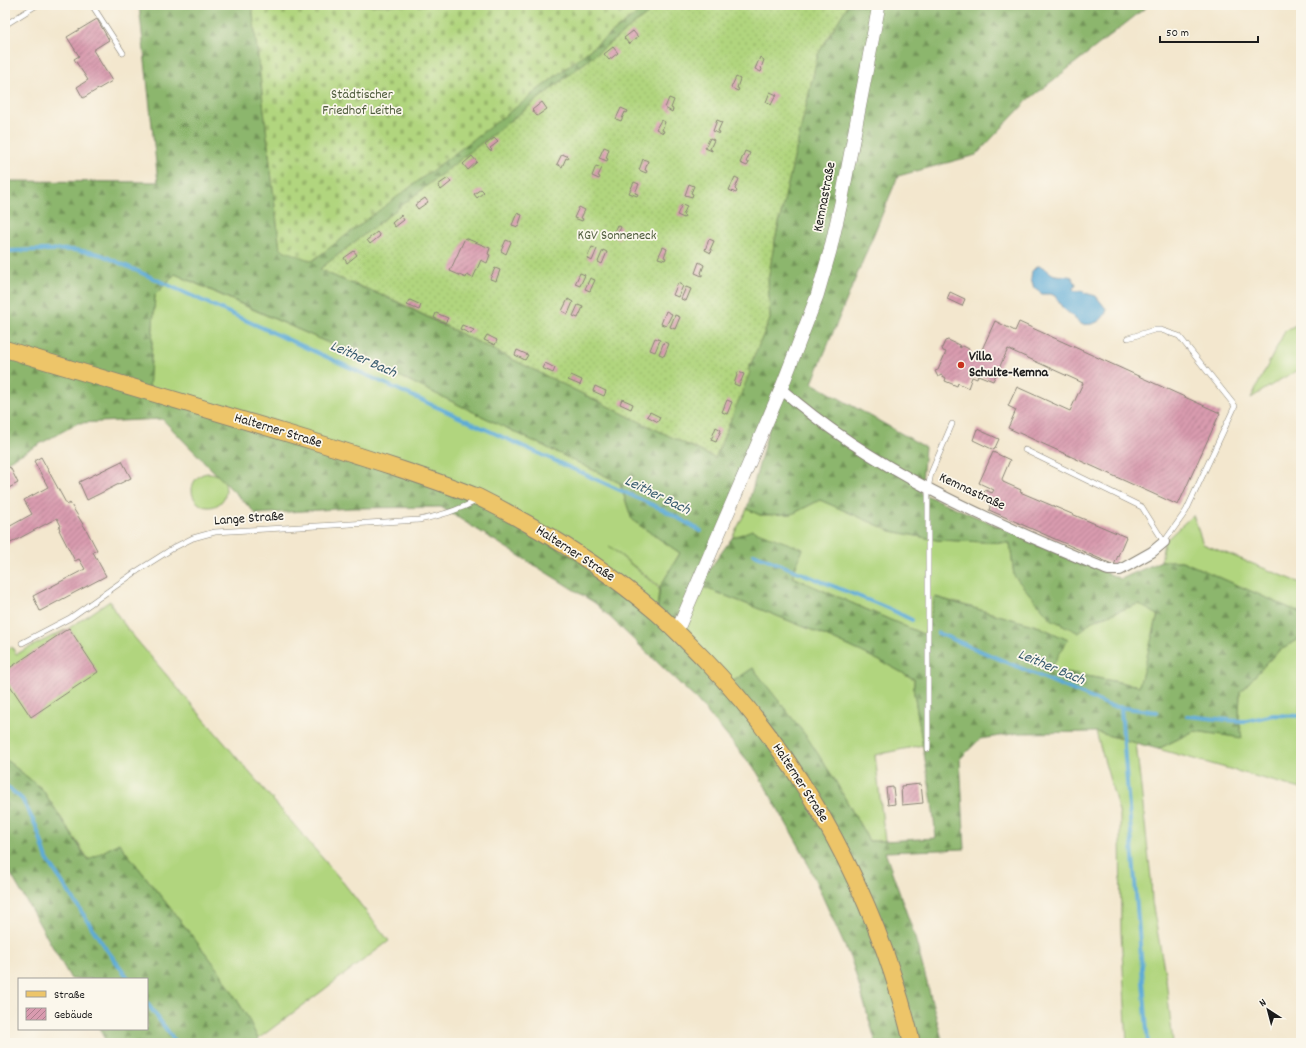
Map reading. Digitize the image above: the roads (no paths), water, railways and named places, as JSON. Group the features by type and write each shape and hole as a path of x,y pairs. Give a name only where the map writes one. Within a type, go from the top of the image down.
{"main road":[{"name":"Halterner Straße","path":"5,349 348,452 445,484 481,498 556,539 601,570 677,631 720,675 776,745 805,788 832,831 867,905 892,972 912,1043"}],"street":[{"name":"Kemnastraße","path":"677,631 781,389 817,296 830,251 879,5"},
{"name":"Kemnastraße","path":"781,389 843,438 888,468 928,489 1037,540 1108,570 1120,570 1152,552 1164,542"}],"lane":[{"path":"5,25 37,5"},
{"path":"92,5 123,53"},
{"path":"1025,450 1142,507 1164,542 1186,511 1235,406 1179,336 1161,330 1154,330 1128,338"},
{"path":"928,749 928,489 931,473 952,424"},
{"name":"Lange Straße","path":"22,643 70,618 137,571 175,547 193,538 215,532 419,520 462,509 481,498"}],"water":[{"path":"1037,266 1043,267 1055,275 1072,277 1076,284 1073,289 1075,291 1082,291 1096,296 1107,310 1103,318 1093,324 1081,324 1062,307 1055,296 1051,294 1042,294 1034,288 1031,278 1032,271"}],"waterway":[{"name":"Leither Bach","path":"5,251 66,250 90,252 102,255 664,510 701,531"},
{"name":"Leither Bach","path":"754,554 890,609 912,620"},
{"name":"Leither Bach","path":"938,633 1110,706 1157,712"},
{"path":"1121,708 1148,1043"},
{"name":"Leither Bach","path":"1187,716 1238,721 1247,721 1273,715 1301,716"},
{"path":"5,785 22,799 36,826 47,859 104,946 128,978"},
{"path":"148,1004 175,1043"}],"place":[{"name":"Villa Schulte-Kemna","path":"961,365"}],"park label":[{"name":"Städtischer Friedhof Leithe","path":"362,104"},
{"name":"KGV Sonneneck","path":"617,236"}]}
